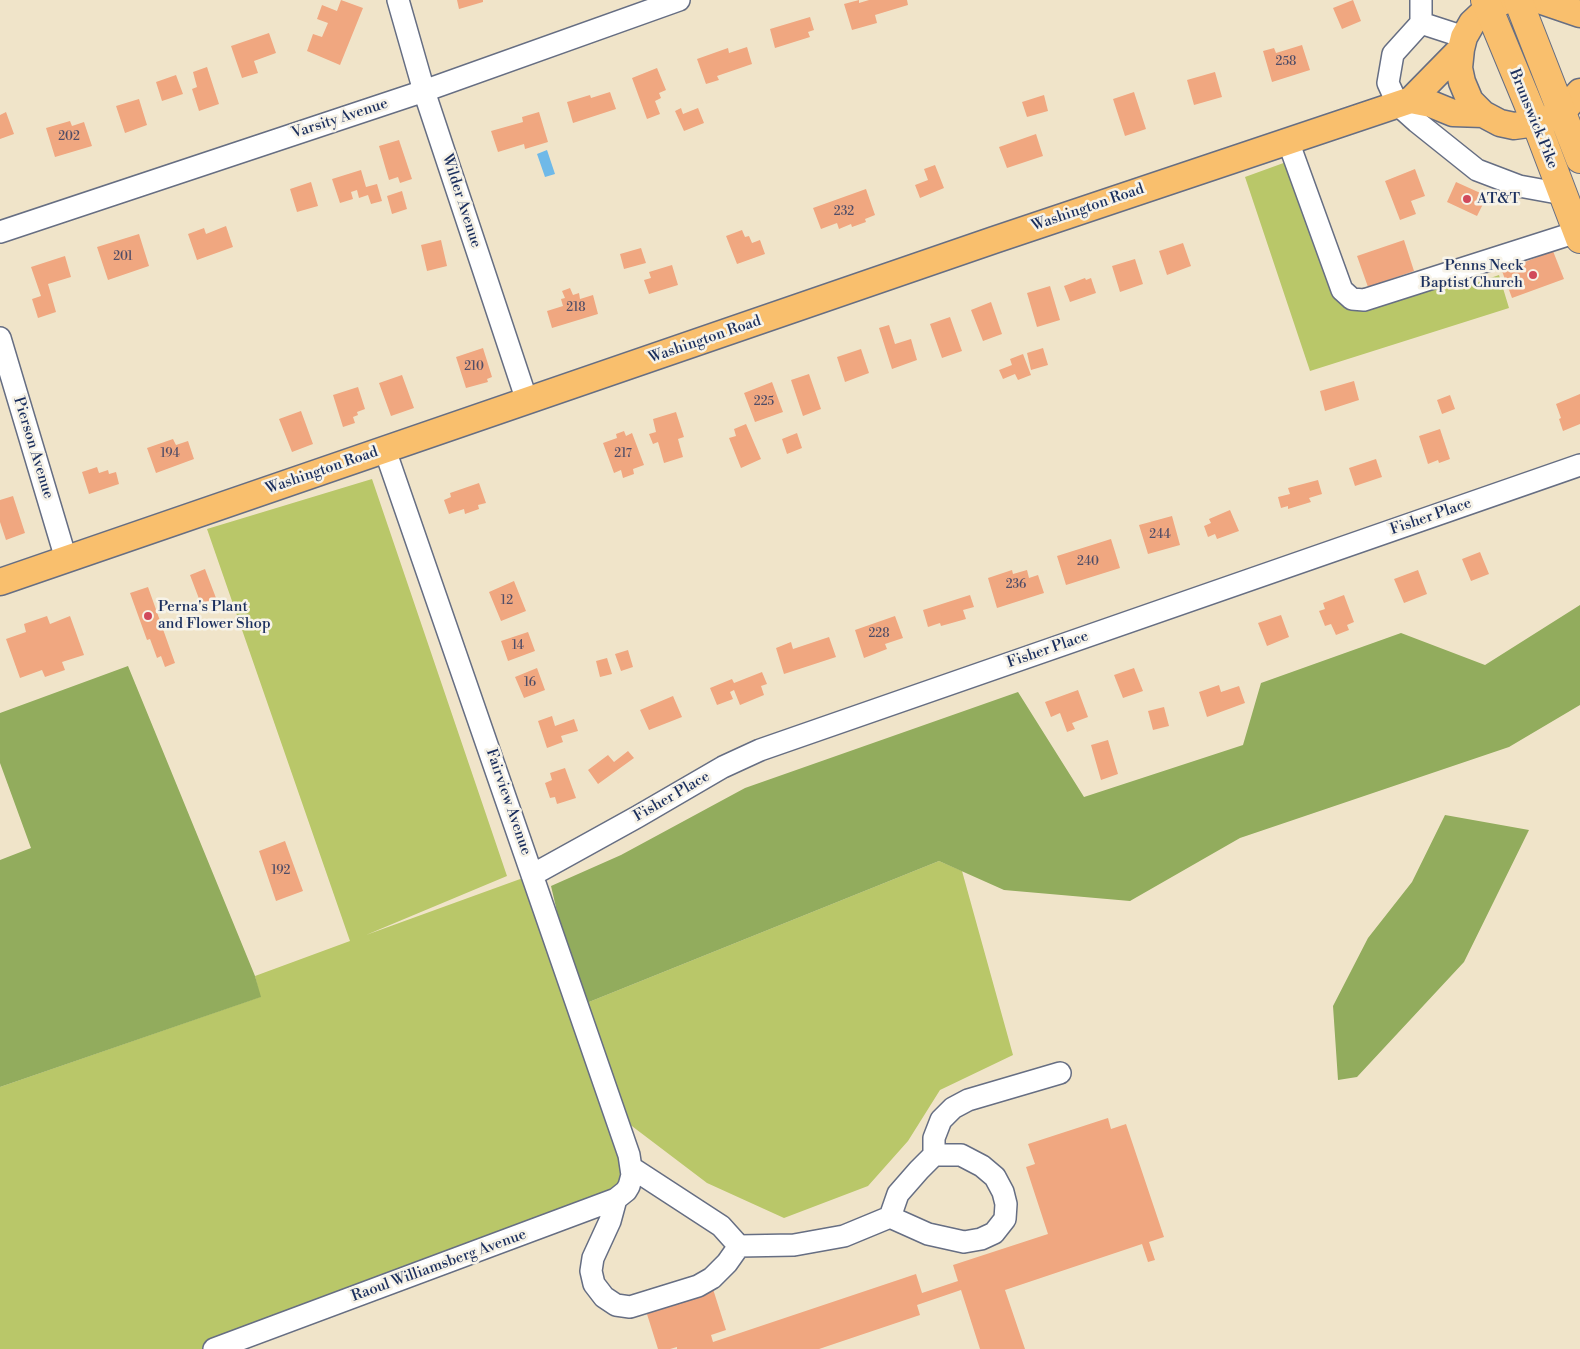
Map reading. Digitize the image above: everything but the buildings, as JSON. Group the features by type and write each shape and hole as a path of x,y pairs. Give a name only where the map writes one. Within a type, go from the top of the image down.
{"highway":[{"name":"Brunswick Pike","path":"1518,0 1571,102 1580,159"},
{"name":"Brunswick Pike","path":"1493,3 1579,236"}],"main road":[{"name":"Washington Road","path":"0,582 1404,102 1462,43 1472,23 1493,3"},
{"path":"1560,7 1580,28"},
{"path":"1462,43 1459,68 1462,82 1470,101 1483,114 1500,123 1514,126 1536,123 1571,102"},
{"path":"1404,102 1431,104 1453,113 1483,114"}],"street":[{"name":"Wilder Avenue","path":"398,0 424,91 527,401"},
{"name":"Varsity Avenue","path":"0,232 424,91 679,0"},
{"path":"1421,0 1421,23 1393,54 1388,83 1404,102 1416,122 1477,170 1519,186 1563,194"},
{"path":"1421,23 1462,43"},
{"path":"1288,141 1342,290 1352,299 1364,300 1579,236"},
{"name":"Pierson Avenue","path":"0,338 66,559"},
{"name":"Fairview Avenue","path":"386,450 534,874 631,1162"},
{"name":"Fisher Place","path":"534,874 638,817 723,767 760,750 1580,466"},
{"path":"890,1217 898,1194 934,1155 934,1138 941,1120 953,1108 968,1100 1060,1073"},
{"path":"631,1162 721,1226 739,1246 794,1245 844,1236 890,1217 928,1234 964,1242 981,1239 994,1232 1005,1219 1006,1204 996,1177 982,1166 961,1155 934,1155"},
{"path":"631,1162 629,1186 622,1196 616,1199 610,1222 593,1258 591,1271 594,1284 604,1297 616,1305 630,1307 698,1286 712,1278 727,1263 739,1246"},
{"name":"Raoul Williamsberg Avenue","path":"214,1349 616,1199"}],"green space":[{"path":"1289,161 1338,294 1439,282 1456,290 1499,275 1509,308 1310,371 1245,177"},
{"path":"372,479 507,876 366,935 534,874 579,1006 939,861 962,871 1013,1055 940,1090 908,1141 868,1186 784,1218 707,1183 616,1114 629,1186 237,1349 0,1349 0,1087 260,997 255,976 350,941 207,529"},
{"path":"1580,605 1580,705 1509,747 1240,838 1130,901 1004,890 939,861 579,1006 551,886 621,855 745,788 1018,692 1084,797 1243,745 1261,683 1401,633 1485,665"},
{"path":"128,666 255,976 261,997 0,1087 0,860 31,848 0,763 0,713"},
{"path":"1445,815 1529,830 1464,962 1357,1077 1338,1080 1333,1006 1368,938 1412,882"}],"water":[{"path":"547,150 555,174 545,177 537,154"}],"place":[{"name":"AT&T","path":"1467,199"},
{"name":"Penns Neck Baptist Church","path":"1533,275"},
{"name":"Perna's Plant and Flower Shop","path":"148,616"}]}
